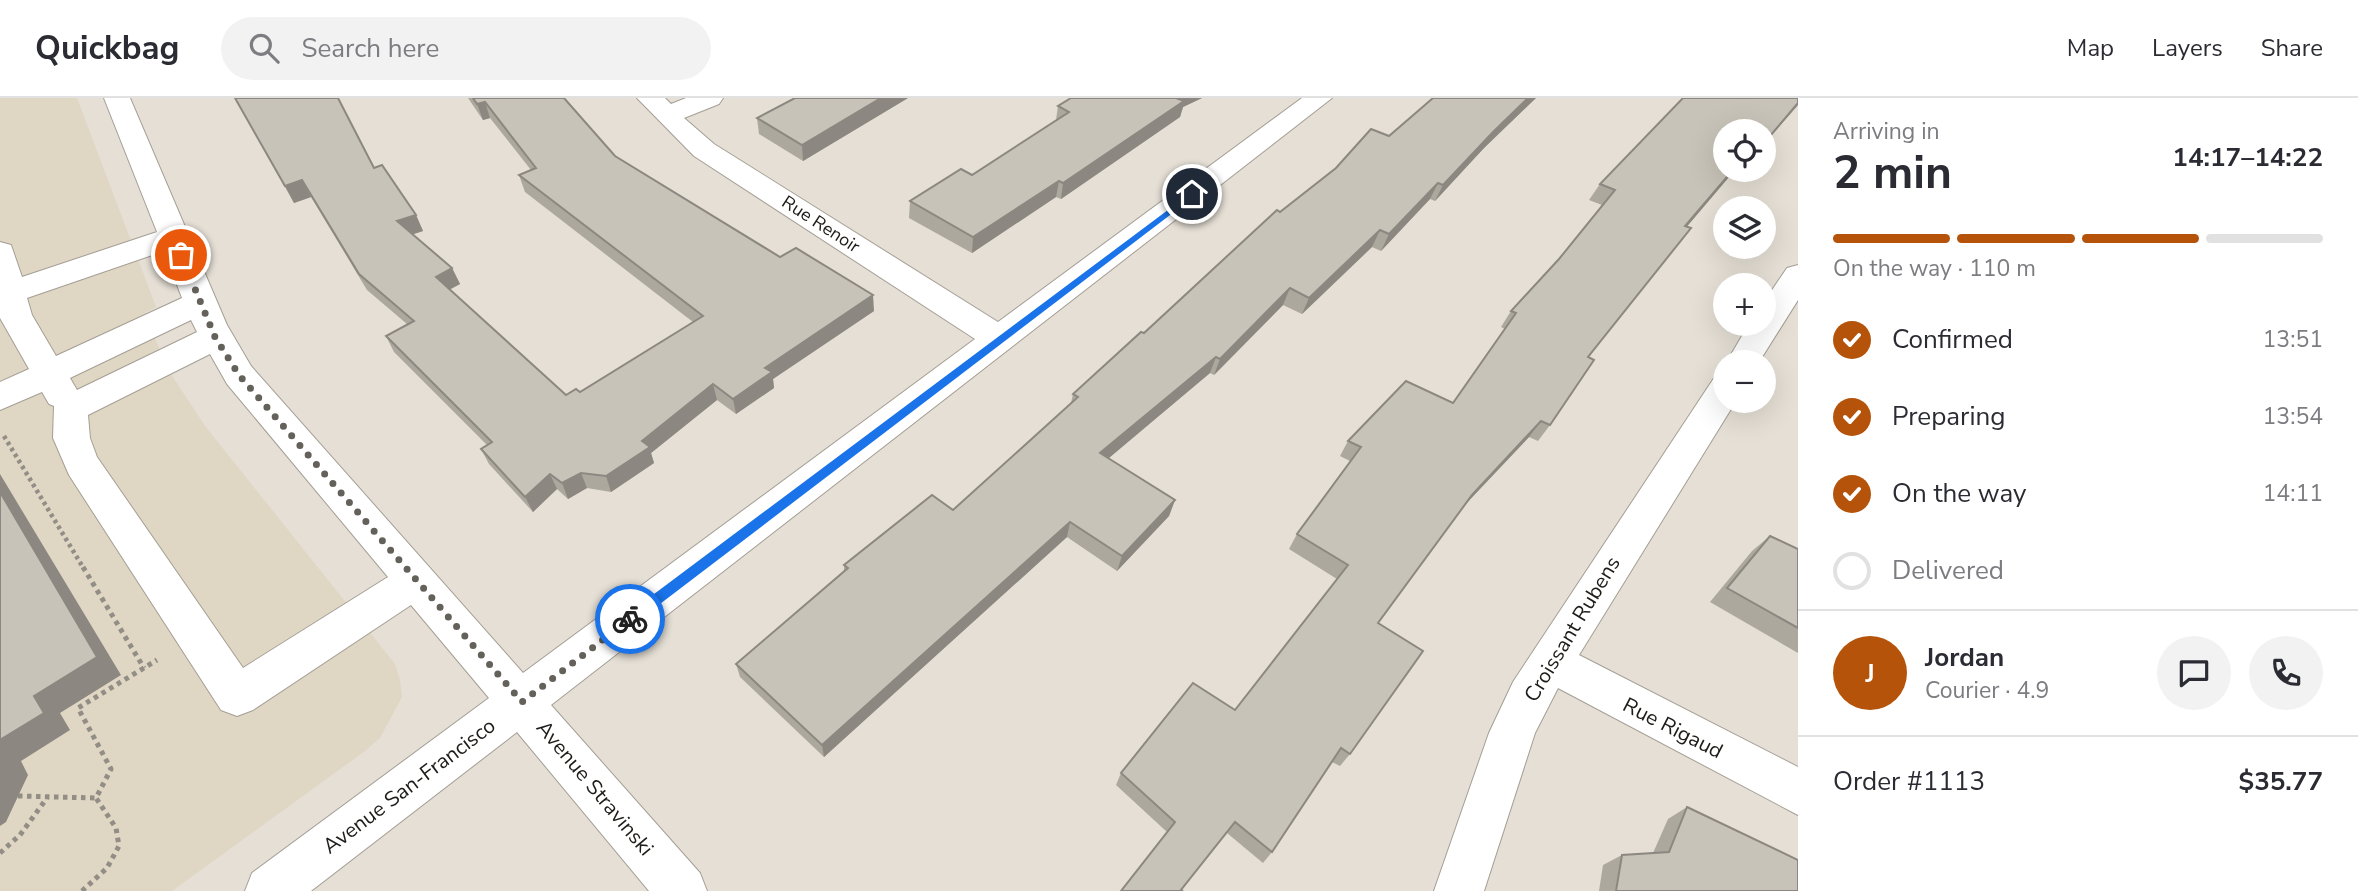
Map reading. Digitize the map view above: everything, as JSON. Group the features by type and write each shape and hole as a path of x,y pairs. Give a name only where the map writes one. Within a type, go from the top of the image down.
{"street":[{"name":"Avenue Stravinski","path":"117,98 208,320 249,388 682,891"},
{"path":"659,107 710,98"},
{"name":"Avenue San-Francisco","path":"270,891 1319,98"},
{"name":"Rue Renoir","path":"659,107 704,150 1000,339"},
{"path":"10,292 174,237"},
{"path":"0,252 15,316 71,408 68,426 73,447 82,465 237,696 415,581"},
{"path":"1750,350 1794,288"},
{"path":"0,397 48,374 208,320"},
{"path":"71,408 208,320"},
{"name":"Croissant Rubens","path":"1459,891 1512,733 1529,696 1713,407"},
{"name":"Rue Rigaud","path":"1550,661 1798,792"}],"path":[{"path":"0,430 144,668 78,708 111,769 96,798"},
{"path":"18,796 96,798"},
{"path":"0,853 20,835 47,797"},
{"path":"82,891 104,872 118,851 119,837 96,798"}],"shaded area":[{"path":"0,98 77,98 156,307 145,313 167,368 205,426 395,664 400,680 402,697 380,738 172,891 0,891"}],"building":[{"path":"235,98 338,98 374,168 382,165 416,215 397,221 452,268 436,277 566,395 576,389 580,392 703,316 519,175 536,168 485,102 477,104 473,98 564,98 615,156 780,257 796,248 873,295 765,368 772,372 733,399 713,384 642,441 650,447 606,476 581,473 562,483 550,474 525,497 481,449 492,442 386,336 414,321 359,274 302,180 285,186"},
{"path":"795,98 881,98 802,145 757,118"},
{"path":"1071,98 1176,98 1184,101 1063,183 1059,181 973,237 910,201 961,169 972,175 1069,112 1058,106"},
{"path":"1433,98 1528,98 1443,185 1438,183 1389,234 1380,230 1309,298 1290,288 1220,359 1216,357 1100,453 1175,500 1122,556 1070,522 822,745 736,664 848,568 844,565 932,495 953,510 1078,397 1073,394 1141,332 1144,333 1277,210 1280,212 1336,168 1371,129 1389,136"},
{"path":"1683,98 1798,98 1798,103 1776,129 1776,119 1713,119 1713,182 1723,182 1685,226 1691,228 1588,357 1594,360 1550,425 1541,421 1472,495 1378,623 1423,651 1350,754 1341,748 1272,852 1235,822 1181,890 1183,891 1121,891 1175,822 1121,773 1193,683 1235,710 1348,565 1297,534 1361,447 1348,441 1406,381 1453,403 1516,313 1511,311 1559,259 1615,190 1600,184"},
{"path":"0,492 97,657 34,696 44,713 0,740"},
{"path":"1770,536 1798,549 1798,628 1727,588"},
{"path":"1687,807 1798,860 1798,891 1616,891 1622,855 1669,852"}],"way so far":[{"path":"181,255 215,337 239,375 522,702 630,619"}],"route":[{"path":"630,619 1192,194"}]}
